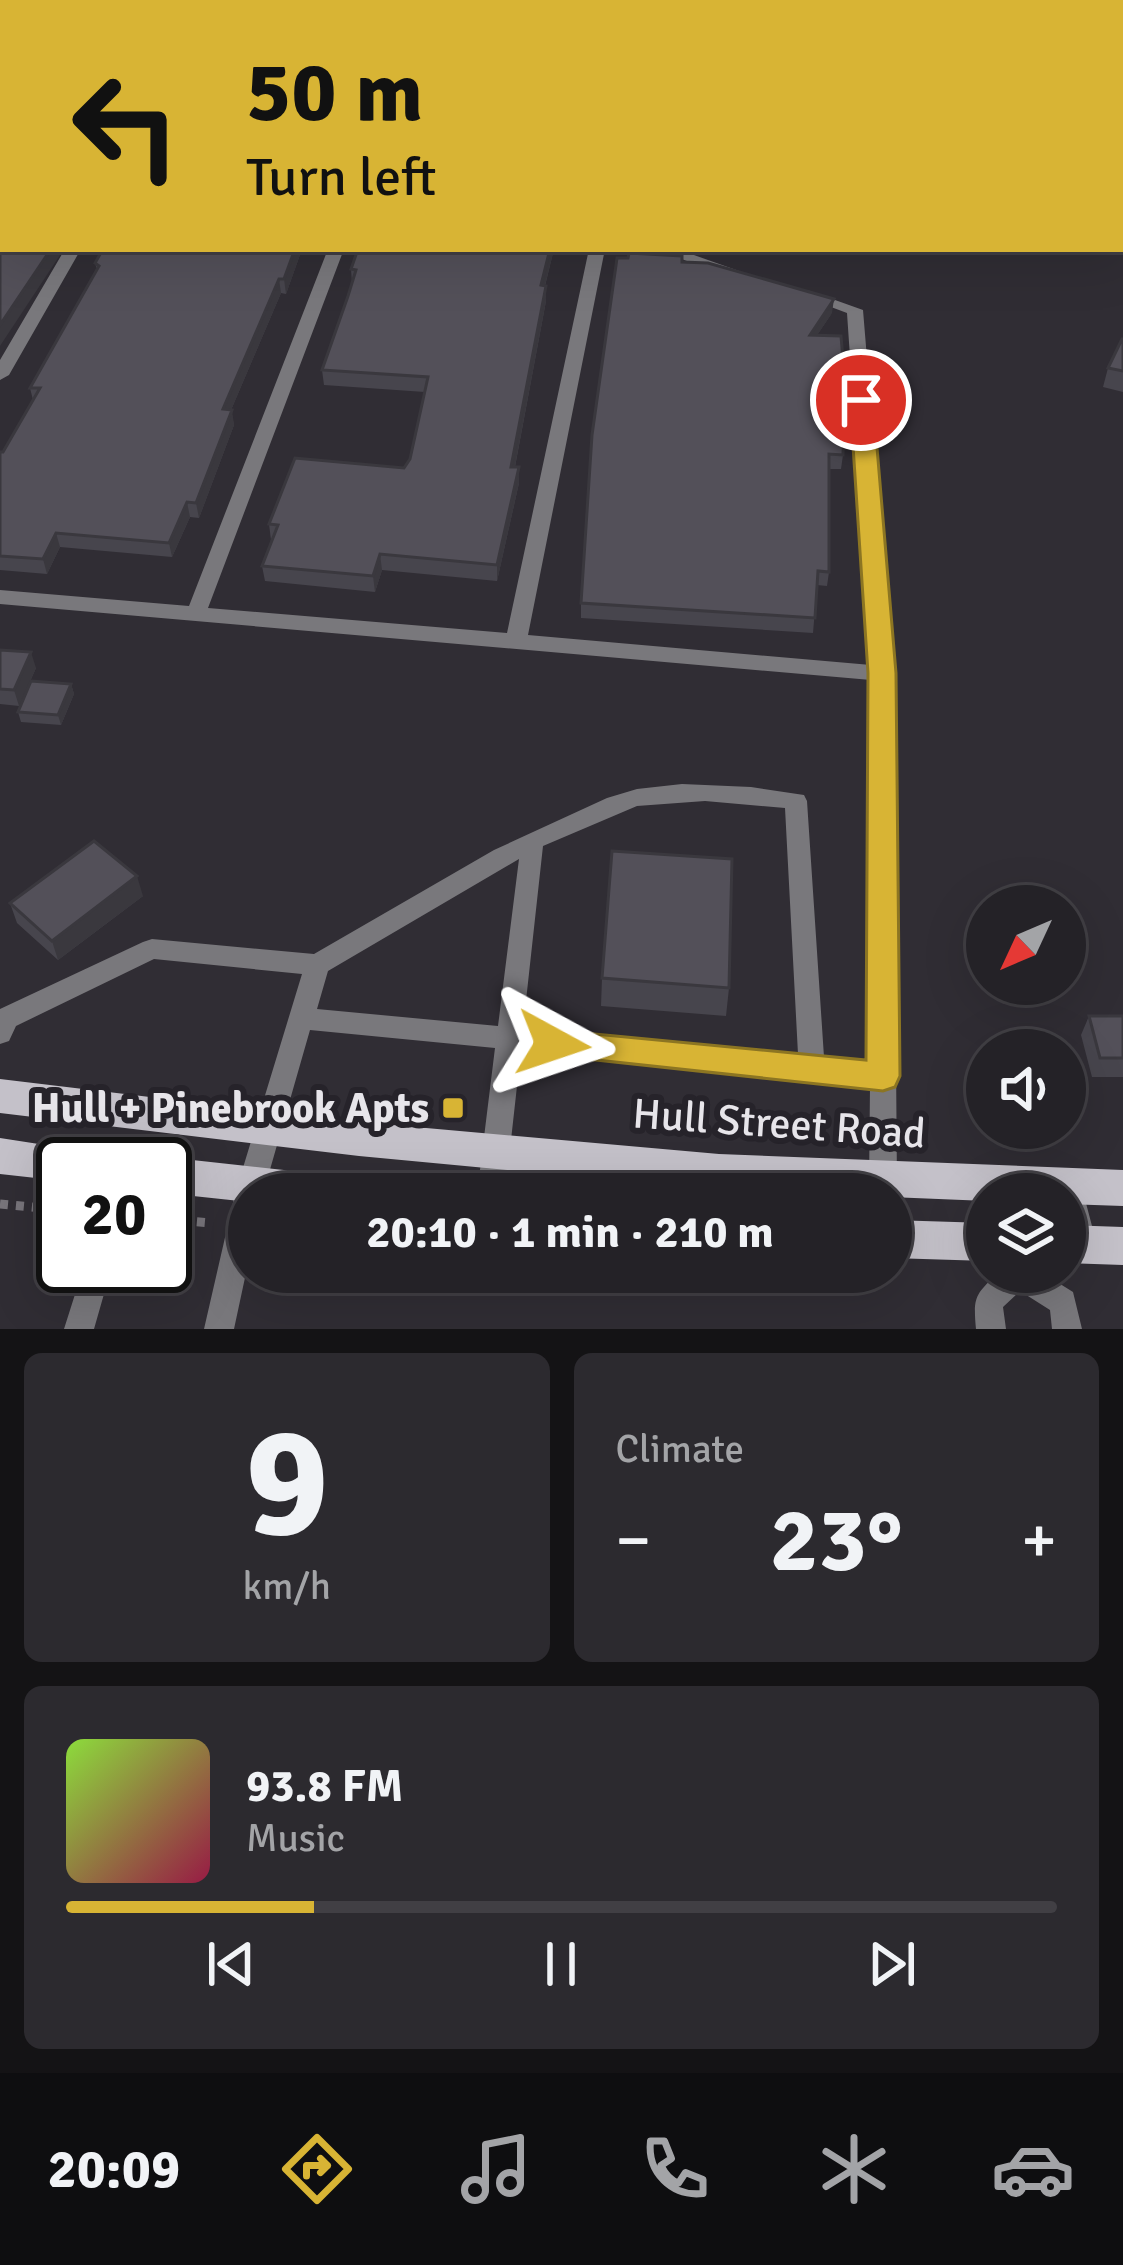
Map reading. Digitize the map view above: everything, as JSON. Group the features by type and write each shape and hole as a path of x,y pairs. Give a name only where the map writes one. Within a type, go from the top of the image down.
{"main road":[{"name":"Hull Street Road","path":"0,1096 266,1128 731,1173"},
{"path":"0,1156 36,1160"},
{"path":"192,1180 228,1187"},
{"name":"Hull Street Road","path":"912,1186 966,1187"},
{"name":"Hull Street Road","path":"1086,1188 1123,1188"},
{"path":"912,1240 966,1241"}],"lane":[{"path":"0,375 71,252"},
{"path":"195,616 335,252"},
{"path":"516,641 596,252"},
{"path":"670,252 746,276"},
{"path":"790,290 854,310 882,673 883,1173"},
{"path":"0,597 882,673"},
{"path":"0,1033 7,1018 152,949 316,965 532,844 618,803 713,790 796,801 812,1067"},
{"path":"494,1173 532,844"},
{"path":"255,1173 316,965"},
{"path":"299,1018 883,1076"},
{"path":"219,1329 228,1289"},
{"path":"79,1329 90,1293"},
{"path":"991,1329 988,1302 996,1293"},
{"path":"1048,1293 1063,1302 1067,1329"}],"path":[{"path":"0,1204 36,1207"},
{"path":"192,1221 228,1225"}],"building":[{"path":"0,252 49,252 0,325"},
{"path":"101,252 294,252 223,409 232,410 196,503 187,502 169,543 56,533 43,559 0,556 0,452 40,388 30,388 99,266 95,263"},
{"path":"357,252 549,252 511,467 519,467 497,565 380,554 373,576 262,566 278,525 269,524 295,458 404,468 410,459 428,377 322,370 356,270 351,269"},
{"path":"629,253 682,256 682,262 708,263 834,299 810,335 841,336 845,381 843,455 829,454 829,572 818,571 815,618 581,603 592,435 617,258 628,258"},
{"path":"1123,339 1123,371 1108,368"},
{"path":"0,650 31,652 14,690 0,689"},
{"path":"31,681 71,684 58,715 18,712"},
{"path":"94,841 137,876 52,941 10,903"},
{"path":"612,851 732,859 729,988 602,978"},
{"path":"1089,1016 1123,1016 1123,1058 1100,1058"}],"place":[{"name":"Hull + Pinebrook Apts","path":"453,1108"}],"route":[{"path":"553,1044 883,1076 882,673 861,400"}]}
